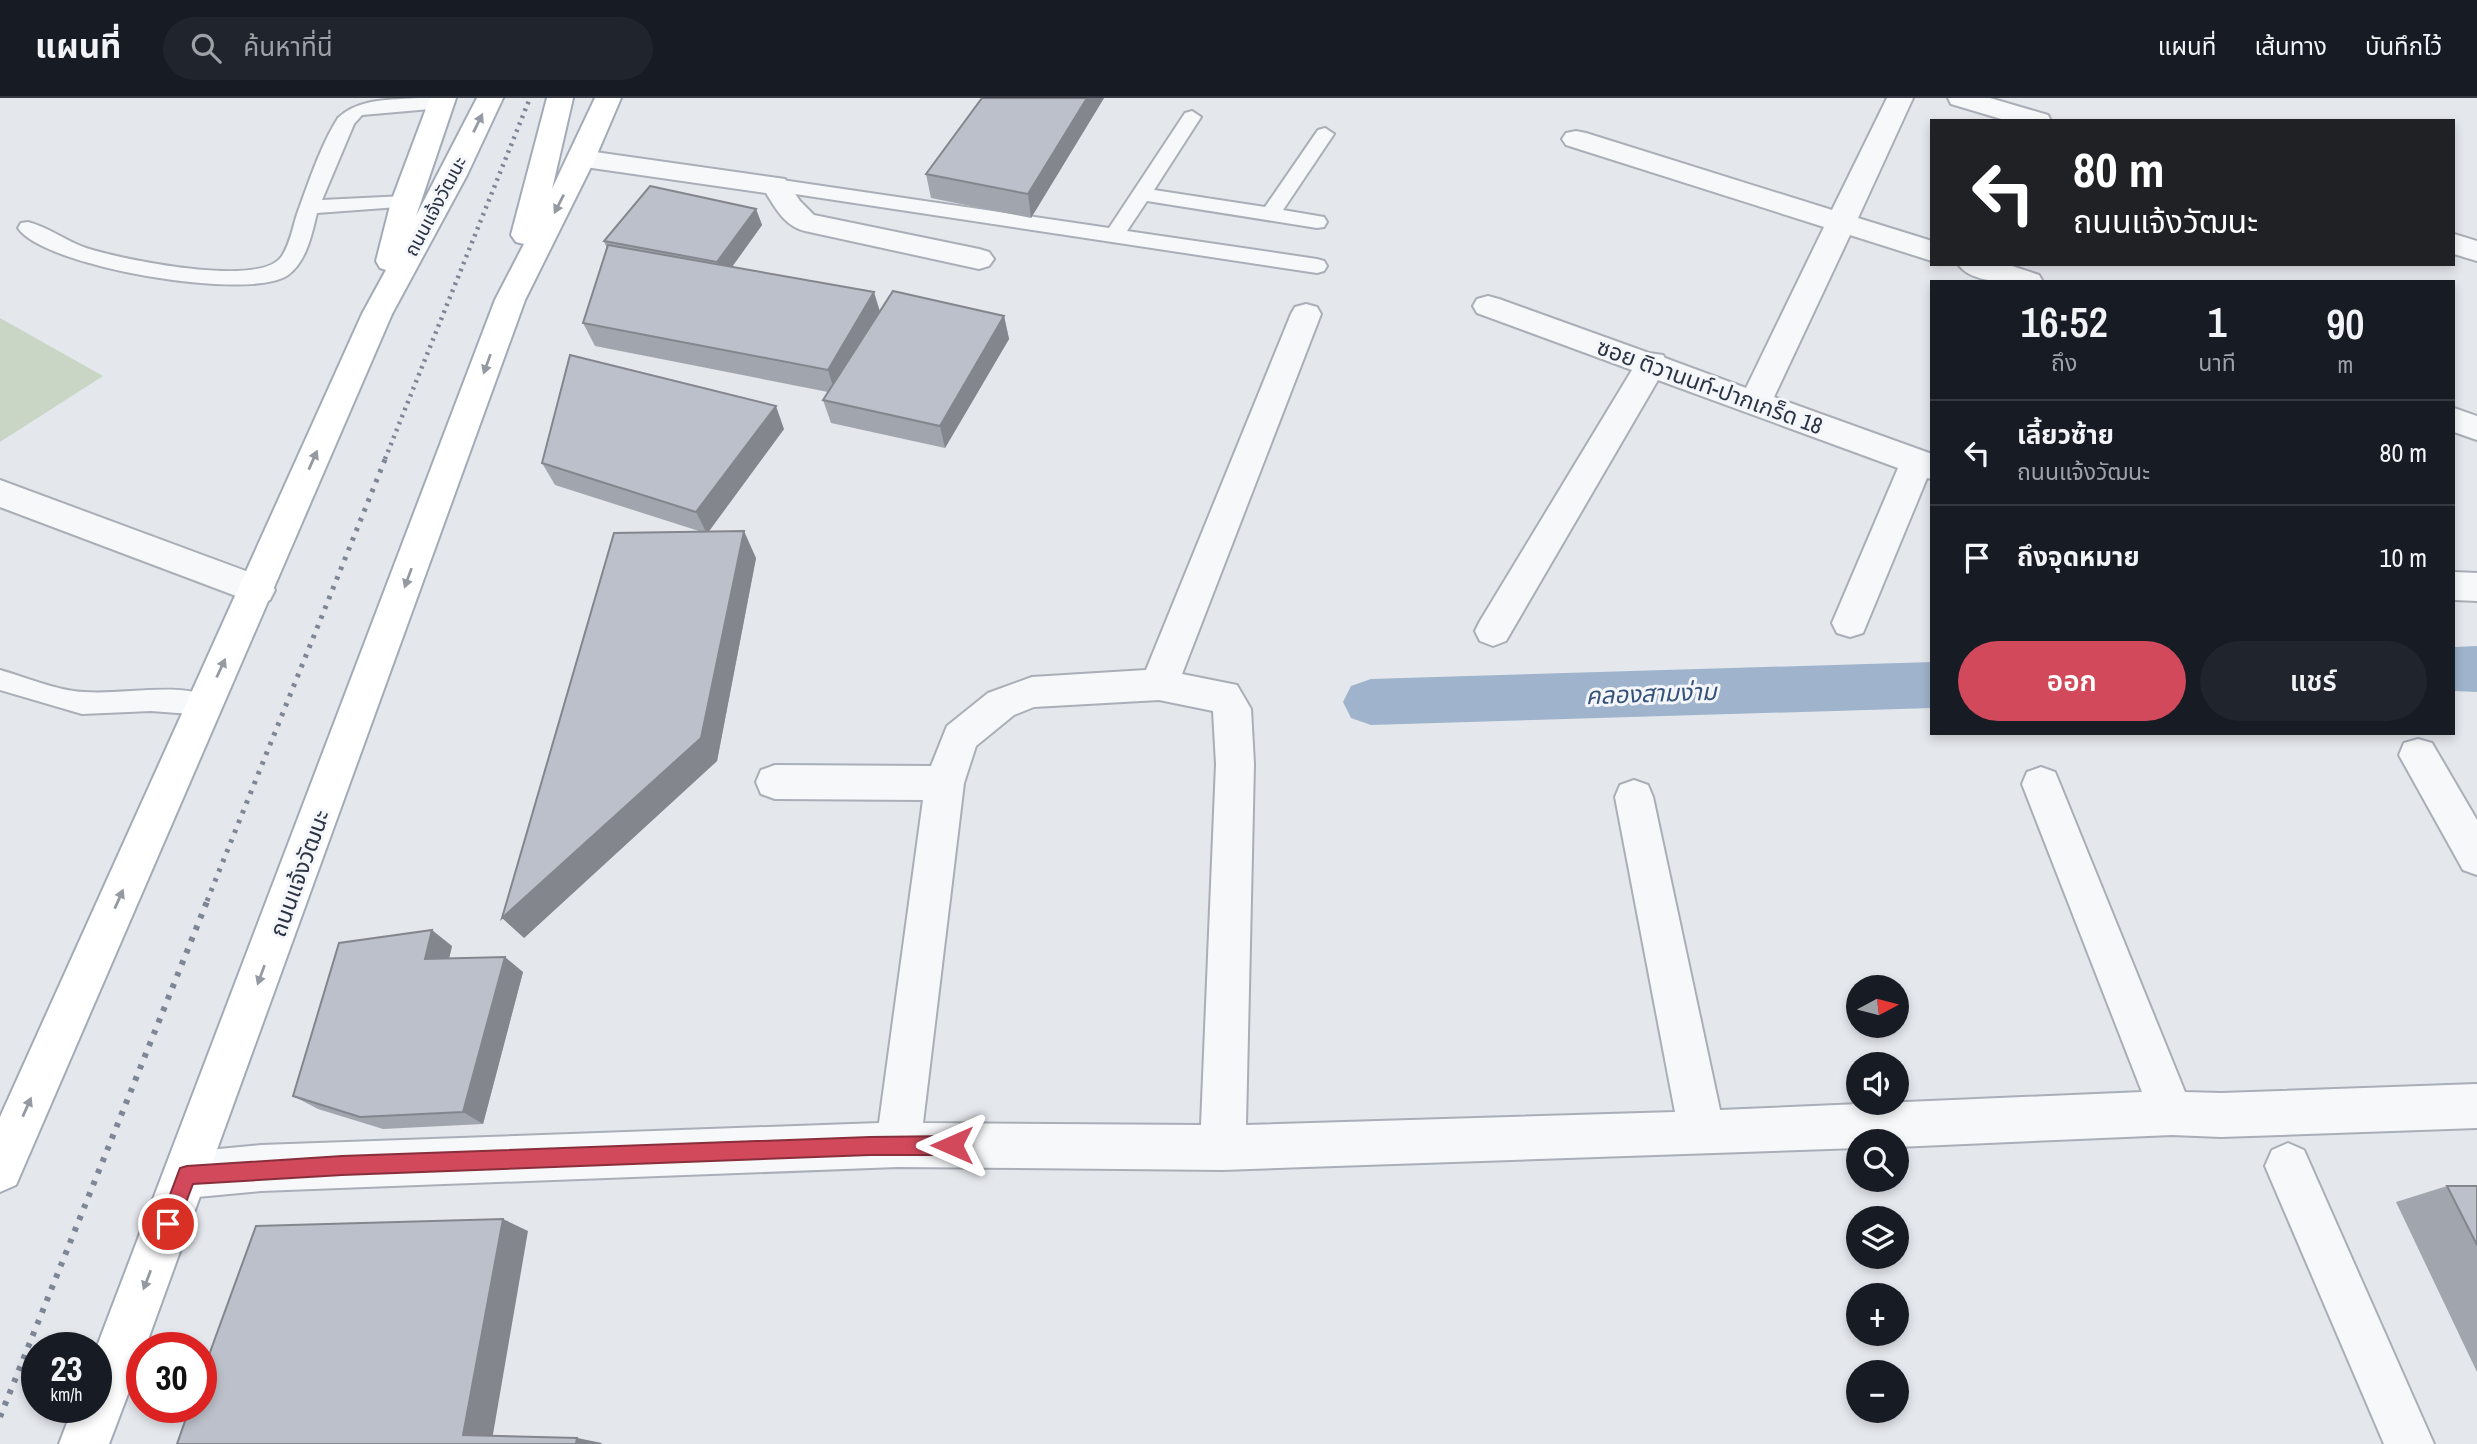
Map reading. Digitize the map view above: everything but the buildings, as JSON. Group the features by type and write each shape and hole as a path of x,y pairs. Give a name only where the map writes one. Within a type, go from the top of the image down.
{"main road":[{"name":"ถนนแจ้งวัฒนะ","path":"0,1169 377,314 453,176 491,98"},
{"name":"ถนนแจ้งวัฒนะ","path":"84,1444 187,1175 510,300 560,98"},
{"name":"ถนนแจ้งวัฒนะ","path":"510,300 581,159 608,98"},
{"name":"ถนนแจ้งวัฒนะ","path":"377,314 405,202 442,100"}],"street":[{"path":"1756,401 1900,98"},
{"path":"1961,98 2031,119"},
{"path":"1576,139 1930,250"},
{"path":"581,159 775,185 790,208 804,222 979,259"},
{"path":"2455,244 2477,251"},
{"path":"1979,266 2022,280"},
{"name":"ซอย ติวานนท์-ปากเกร็ด 18","path":"1488,306 1652,363 1924,464"},
{"path":"1160,685 1306,314"},
{"path":"1493,631 1652,363"},
{"path":"2455,420 2477,428"},
{"path":"1850,623 1924,464"},
{"path":"0,493 257,590"},
{"path":"2455,586 2477,587"},
{"path":"898,1145 945,783 960,737 1001,704 1032,692 1160,685 1224,696 1232,709 1235,764 1223,1148"},
{"path":"2418,755 2477,857"},
{"path":"775,782 945,783"},
{"path":"2041,784 2172,1113"},
{"path":"1634,797 1702,1133"},
{"path":"187,1175 261,1168 898,1145 1223,1148 1702,1133 2172,1113 2221,1115 2477,1106"},
{"path":"2288,1166 2409,1444"}],"lane":[{"path":"28,228 60,245 152,271 222,278 274,274 287,264 292,256 309,207 345,122 355,111 366,107 442,100"},
{"path":"1114,236 1192,117"},
{"path":"1271,214 1325,134"},
{"path":"775,185 1317,266"},
{"path":"1142,194 1317,222"},
{"path":"309,207 405,202"},
{"path":"0,680 82,703 151,700 204,704"}],"green space":[{"path":"0,318 103,376 0,442"}],"waterway":[{"name":"คลองสามง่าม","path":"2455,669 2477,669"},
{"name":"คลองสามง่าม","path":"1371,702 1930,685"}],"railway":[{"path":"385,459 530,98"},
{"path":"207,901 386,457"},
{"path":"0,1417 208,899"}],"route":[{"path":"168,1224 187,1175 261,1168 952,1145"}]}
